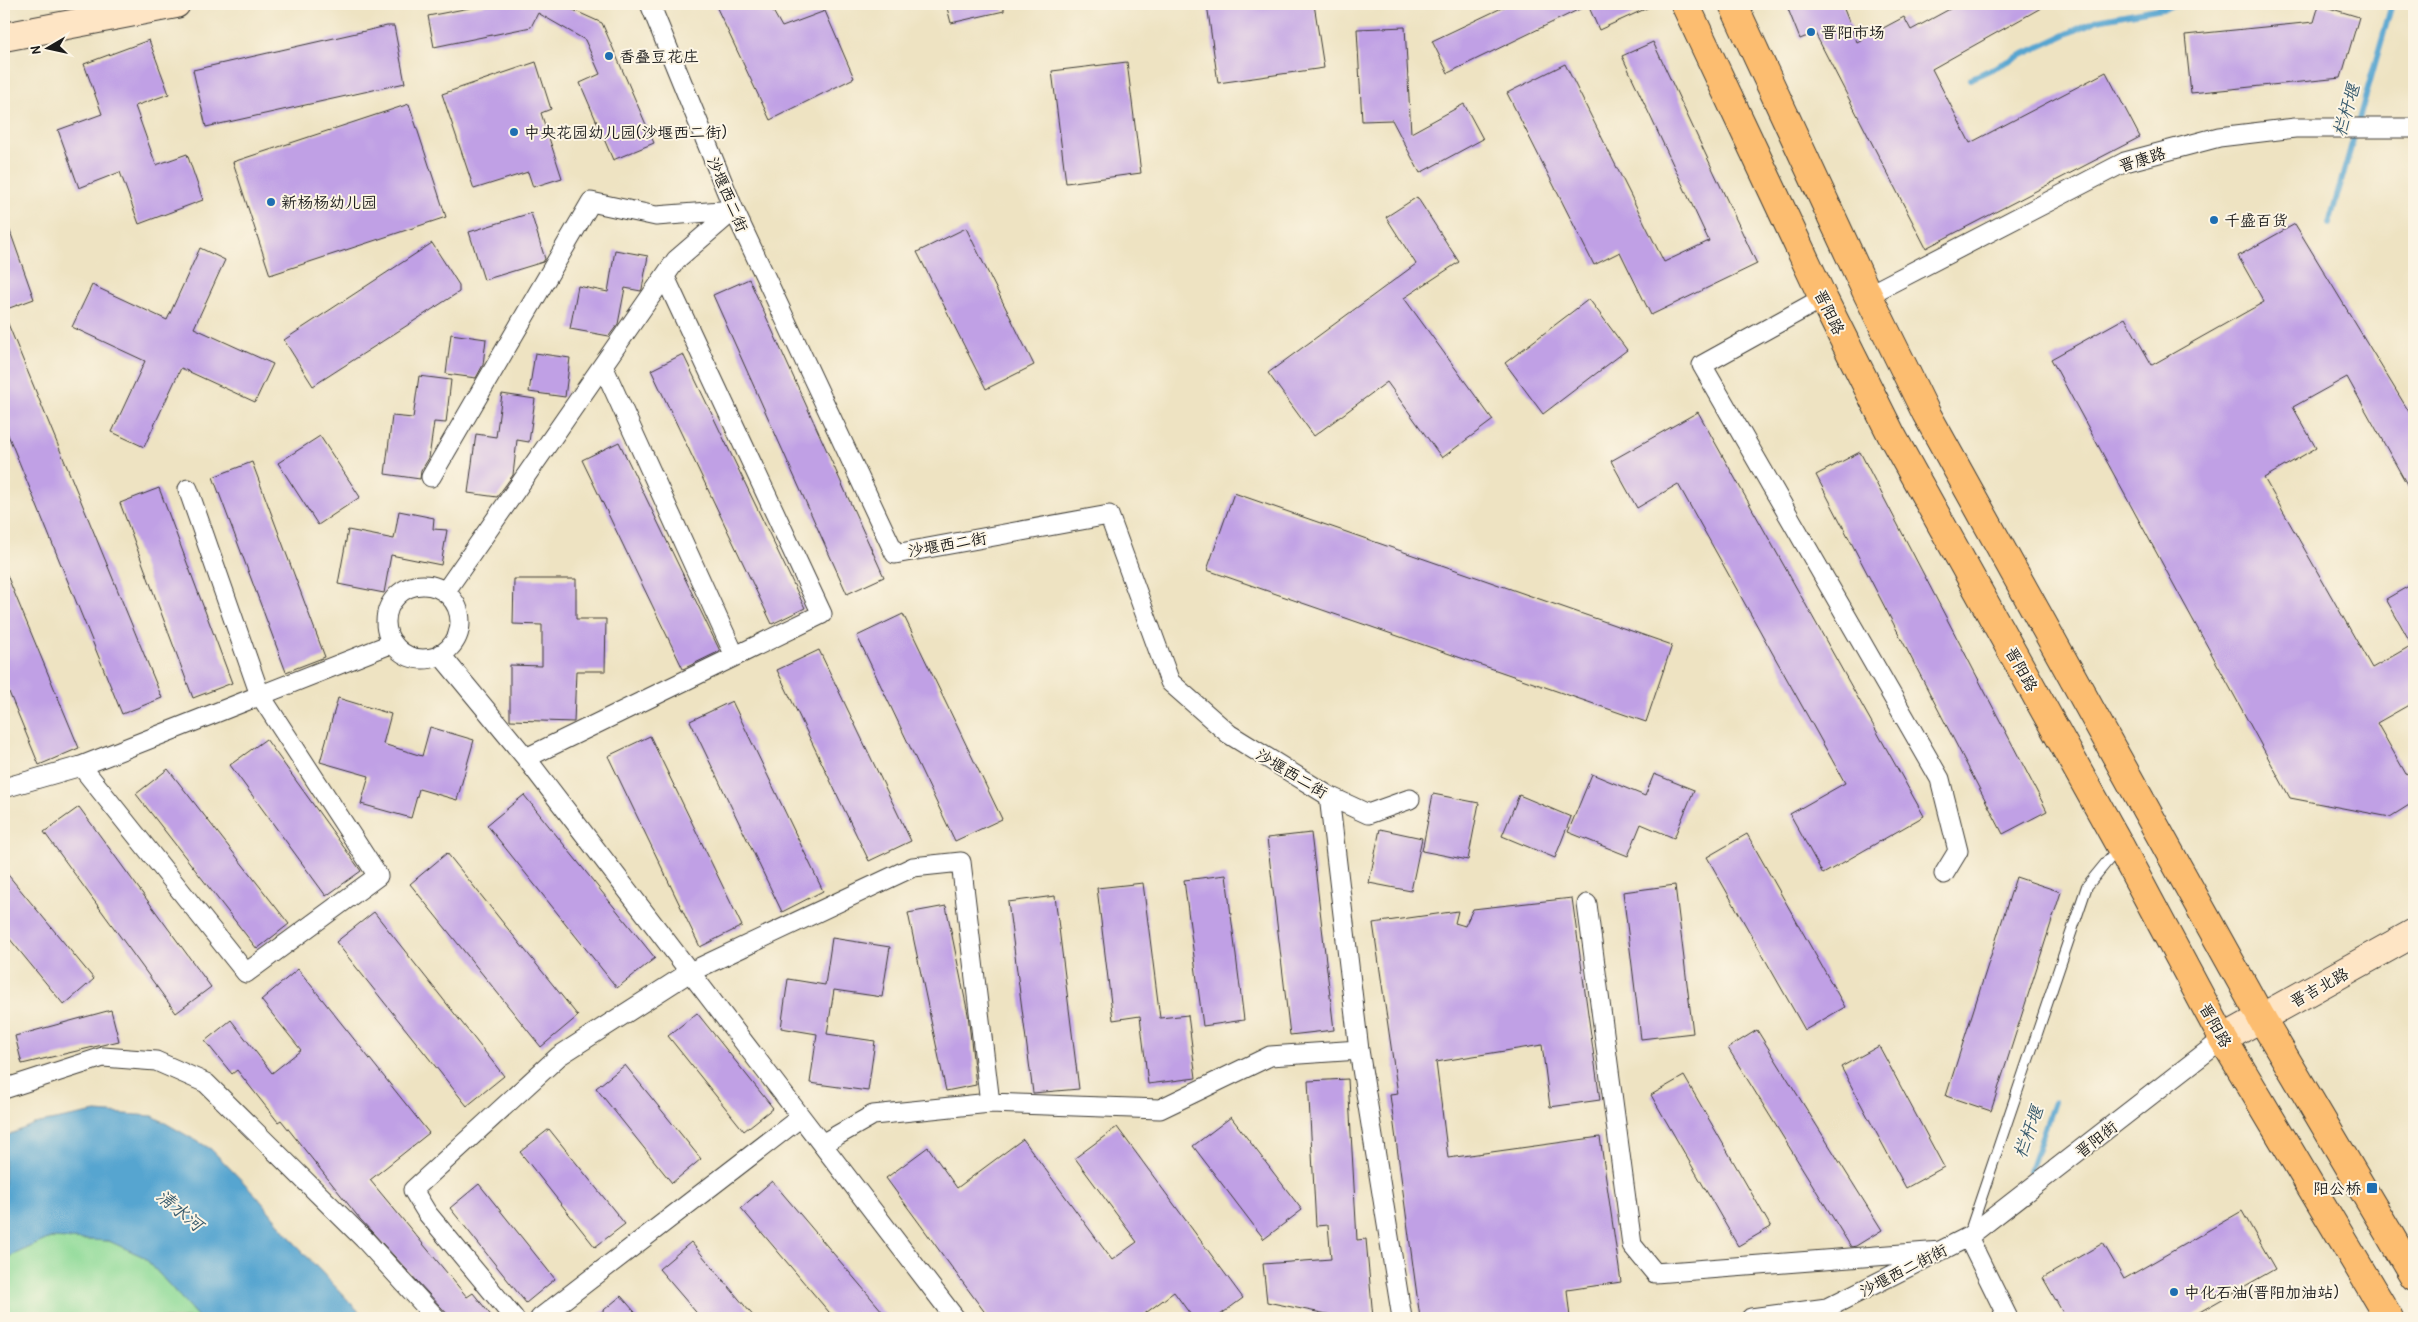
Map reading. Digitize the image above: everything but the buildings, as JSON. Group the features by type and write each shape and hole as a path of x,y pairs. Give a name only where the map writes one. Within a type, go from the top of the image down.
{"main road":[{"name":"晋阳路","path":"1685,4 1823,298 1891,434 2120,846 2223,1039 2389,1318"},
{"path":"1733,4 1868,295 1926,413 2262,1019 2414,1276"}],"street":[{"path":"4,37 176,4"},
{"name":"沙堰西二街","path":"650,4 734,210 895,554 1109,515 1170,682 1229,734 1328,796 1368,814 1410,799"},
{"name":"晋康路","path":"1868,295 2125,162 2219,137 2295,128 2386,130 2414,128"},
{"path":"431,477 591,202 656,216 734,210"},
{"path":"445,592 666,277 676,260 734,210"},
{"path":"526,758 822,614 666,277"},
{"path":"1823,298 1702,365 1940,779 1958,851 1944,874"},
{"path":"603,366 735,656"},
{"path":"81,766 246,973 378,876 260,695 188,489"},
{"path":"426,585 445,592 457,609 458,630 452,644 440,654 420,658 400,651 388,634 387,613 397,595 406,589 426,585"},
{"path":"4,788 81,766 393,643"},
{"path":"440,654 526,758 955,1318"},
{"path":"1328,796 1359,1050 1402,1318"},
{"path":"514,1318 427,1213 413,1190 559,1056 690,972 913,867 961,862 990,1103"},
{"path":"1587,904 1632,1246 1654,1273 1941,1250"},
{"name":"晋吉北路","path":"2223,1039 2414,933"},
{"name":"晋阳街","path":"1968,1237 2223,1039"},
{"path":"822,1144 873,1115 990,1103 1160,1109 1270,1056 1359,1050"},
{"path":"4,1089 103,1057 156,1061 206,1083 365,1240 436,1318"},
{"path":"540,1318 801,1118"},
{"path":"1968,1237 2008,1318"},
{"name":"沙堰西二街街","path":"1751,1318 1803,1315 1827,1308 1968,1237"}],"lane":[{"path":"1968,1237 2087,886 2120,846"}],"green space":[{"path":"50,1238 109,1241 144,1257 199,1318 4,1318 4,1259"}],"water":[{"name":"清水河","path":"96,1112 153,1116 211,1149 256,1195 298,1247 365,1318 199,1318 144,1257 109,1241 50,1238 4,1259 4,1137 34,1124"}],"waterway":[{"path":"1970,79 2097,20 2184,4"},
{"name":"栏杆堰","path":"2329,224 2392,4"},
{"name":"栏杆堰","path":"2030,1171 2054,1102"}],"place":[{"name":"晋阳市场","path":"1811,32"},
{"name":"香叠豆花庄","path":"609,56"},
{"name":"中央花园幼儿园(沙堰西二街)","path":"514,132"},
{"name":"新杨杨幼儿园","path":"271,202"},
{"name":"千盛百货","path":"2214,220"},
{"name":"阳公桥","path":"2372,1188"},
{"name":"中化石油(晋阳加油站)","path":"2174,1292"}]}
